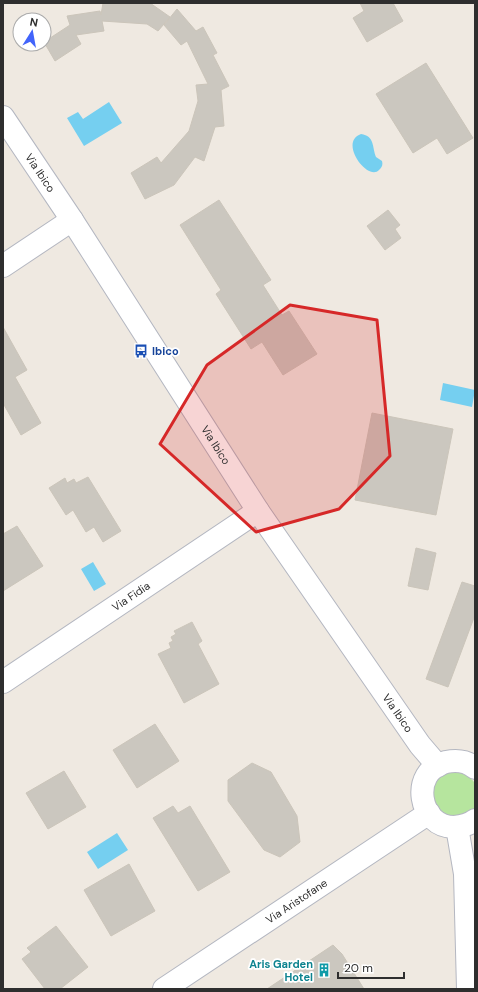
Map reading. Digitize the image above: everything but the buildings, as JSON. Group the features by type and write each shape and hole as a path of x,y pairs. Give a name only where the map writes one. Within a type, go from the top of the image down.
{"street":[{"name":"Via Ibico","path":"3,117 72,220 258,511 420,745 438,766"},
{"path":"3,266 72,220"},
{"name":"Via Fidia","path":"3,682 258,511"},
{"path":"468,989 465,874 466,823 451,827 440,824 431,817 425,808 422,797 426,777 433,768 442,763 453,761 473,762"},
{"name":"Via Aristofane","path":"164,989 429,813"}],"highlighted area":[{"path":"290,305 377,320 390,456 339,509 256,532 160,444 207,365"}],"green space":[{"path":"449,772 464,774 470,777 475,783 475,808 473,812 459,819 437,812 434,799 432,788 434,784 442,776"}],"water":[{"path":"109,102 122,123 84,146 67,118 78,112 83,119"},
{"path":"361,134 369,137 376,157 382,161 381,168 379,170 374,172 368,171 357,160 353,145 355,138"},
{"path":"443,383 475,390 472,407 440,400"},
{"path":"93,562 106,584 94,591 81,569"},
{"path":"117,833 128,850 98,869 87,852"}],"place":[{"name":"Ibico","path":"141,351"},
{"name":"Aris Garden Hotel","path":"324,970"}]}
